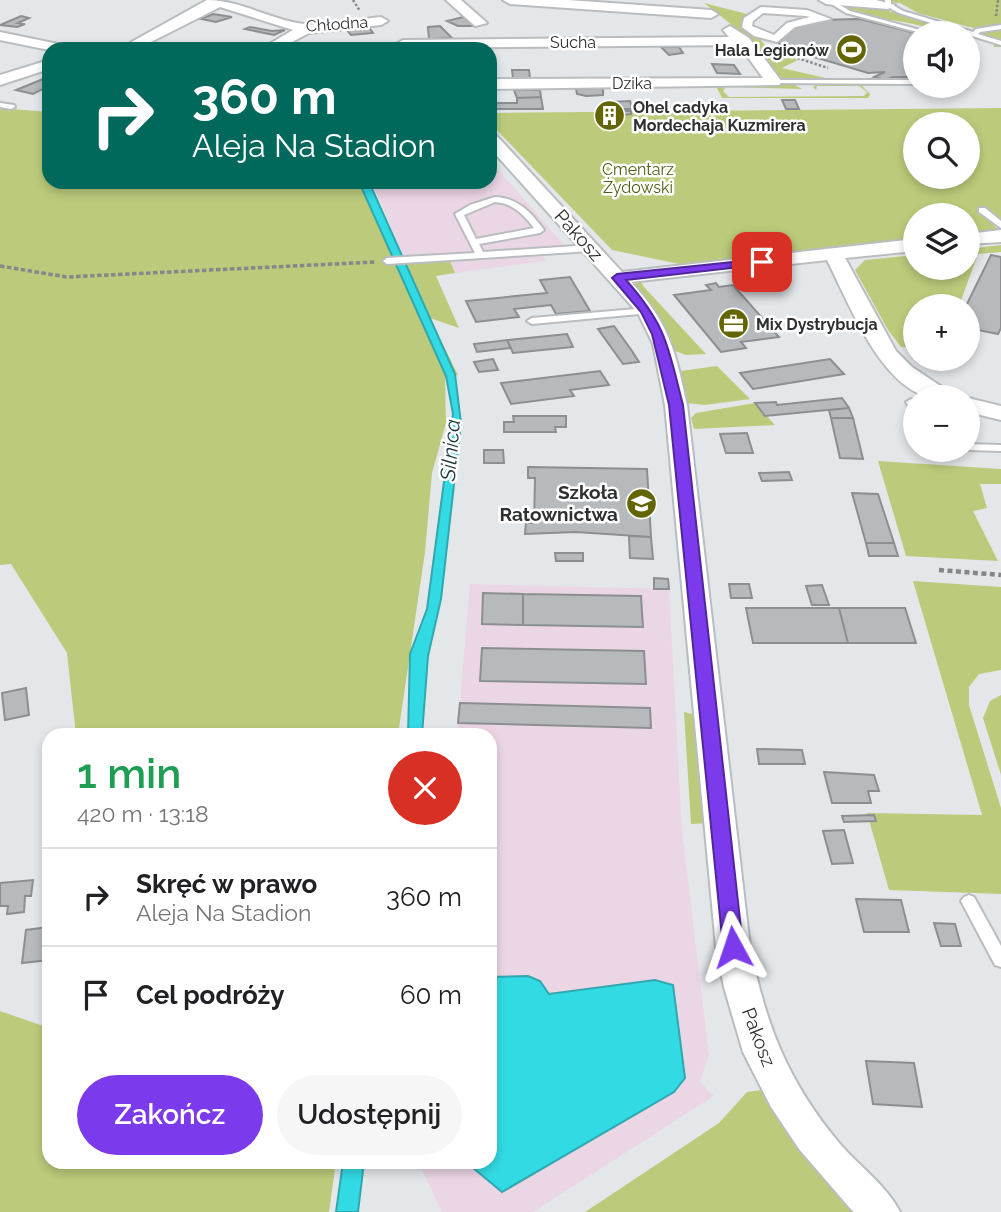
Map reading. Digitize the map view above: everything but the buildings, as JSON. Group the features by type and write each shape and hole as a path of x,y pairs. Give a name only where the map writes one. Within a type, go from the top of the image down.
{"street":[{"path":"453,0 480,23"},
{"path":"510,0 711,14"},
{"path":"692,0 744,41 774,82"},
{"path":"827,0 888,3"},
{"path":"139,42 216,1"},
{"name":"Chłodna","path":"216,1 276,23 306,29 381,21"},
{"path":"369,8 401,42"},
{"path":"759,10 800,12 826,19 791,25 780,32 777,38 764,36 751,31 746,24 759,10"},
{"path":"281,42 306,29"},
{"path":"0,36 42,45"},
{"name":"Sucha","path":"497,45 744,41"},
{"path":"0,80 42,66"},
{"name":"Dzika","path":"497,84 774,82"},
{"name":"Pakosz","path":"497,146 647,311 663,344 676,405 733,947 749,1017 768,1066 817,1142 846,1179 880,1212"},
{"path":"980,238 1001,236"},
{"path":"617,278 903,246"},
{"path":"833,254 892,364 918,385"},
{"path":"980,408 1001,412"}],"lane":[{"path":"827,0 848,12 903,26"},
{"path":"888,3 939,21"},
{"path":"980,30 1001,27"},
{"path":"980,36 1001,43"},
{"path":"774,82 903,82"},
{"path":"805,82 807,91"},
{"path":"0,106 10,107"},
{"path":"474,242 540,230 524,209 512,201 500,199 479,203 459,214 481,256"},
{"path":"982,210 1001,225"},
{"path":"387,261 591,248"},
{"path":"532,321 647,311"},
{"path":"980,447 1001,448"},
{"path":"969,901 1001,961"}],"path":[{"path":"764,36 764,43 771,49 828,68"},
{"path":"0,266 66,277 387,261"},
{"path":"939,570 1001,575"}],"shaded area":[{"path":"497,168 565,246 540,249 546,261 455,273 450,261 406,263 375,189 497,189"},
{"path":"470,584 669,589 682,830 709,1055 700,1082 714,1096 533,1212 442,1212 421,1169 497,1169 497,728 458,728"}],"green space":[{"path":"863,0 1001,0 1001,47 994,47 993,42 980,35 980,21 948,21 918,13 900,3"},
{"path":"704,3 755,16 746,22 762,36 760,38 763,43 776,53 798,60 782,68 830,79 781,80 755,43"},
{"path":"839,6 882,9 922,21 903,22 853,12"},
{"path":"783,84 802,89 726,87 723,91 729,97 864,96 867,92 859,86 817,86 816,90 813,87 817,84 903,85 862,86 870,94 868,98 722,98 716,86"},
{"path":"0,108 42,111 42,189 372,189 405,263 450,261 455,273 436,276 459,328 430,318 458,375 445,377 446,423 432,473 425,552 399,728 75,728 67,653 11,564 0,565"},
{"name":"Cmentarz Żydowski","path":"1001,108 1001,221 988,209 980,210 980,203 903,203 903,240 679,264 612,250 497,130 497,113"},
{"name":"Cmentarz Żydowski","path":"980,214 999,230 980,232"},
{"path":"1001,245 1001,252 980,254 980,248"},
{"path":"903,256 903,280 968,280 963,294 903,294 901,347 888,330 855,270 865,260"},
{"path":"639,279 706,354 686,355 675,351 655,309 635,285"},
{"path":"717,366 750,399 705,405 686,403 681,371"},
{"path":"755,403 775,425 694,429 691,418 696,413"},
{"path":"878,461 1001,469 1001,484 980,484 987,508 973,511 998,561 906,556"},
{"path":"913,581 1001,587 1001,670 979,674 969,687 969,705 1001,808 1001,894 889,890 867,813 982,815"},
{"path":"1001,695 1001,775 983,718 990,701"},
{"path":"684,712 700,716 708,823 691,824"},
{"path":"0,1011 42,1026 42,1169 335,1169 329,1212 0,1212"},
{"path":"761,1090 860,1212 585,1212 719,1123 747,1092"}],"water":[{"name":"Silnica","path":"362,189 372,189 455,374 461,423 441,599 428,656 423,728 408,728 410,654 427,609 453,414 446,376"},
{"path":"528,976 540,981 549,994 655,980 673,985 685,1078 674,1092 502,1192 474,1169 497,1169 497,977"},
{"path":"342,1169 363,1169 358,1212 336,1212"}],"place":[{"name":"Hala Legionów","path":"852,50"},
{"name":"Ohel cadyka Mordechaja Kuzmirera","path":"610,116"},
{"name":"Mix Dystrybucja","path":"733,324"},
{"name":"Szkoła Ratownictwa","path":"641,503"}],"route":[{"path":"733,947 686,527 676,405 663,344 647,311 617,278 762,262"}]}
